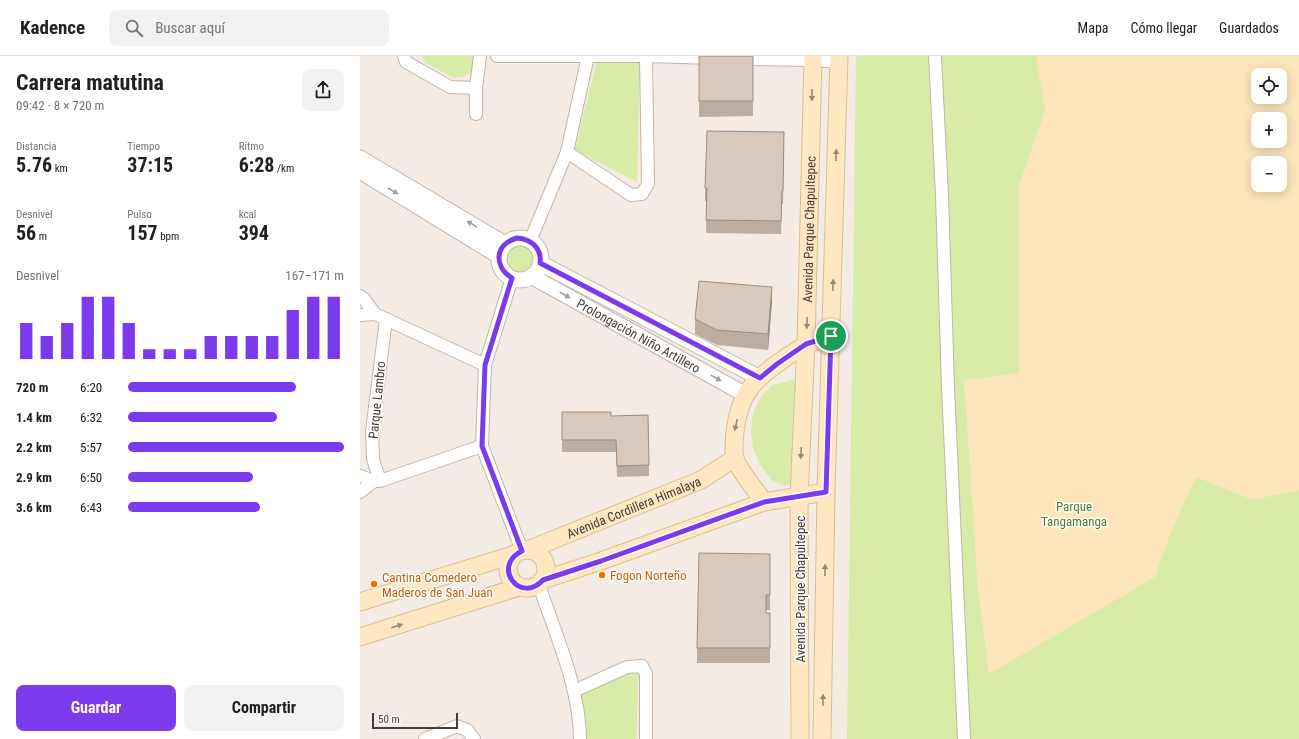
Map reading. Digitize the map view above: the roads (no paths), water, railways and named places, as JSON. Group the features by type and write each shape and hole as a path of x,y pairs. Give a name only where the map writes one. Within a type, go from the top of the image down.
{"main road":[{"name":"Avenida Parque Chapultepec","path":"800,739 799,497 806,344 813,58"},
{"name":"Avenida Parque Chapultepec","path":"822,739 826,492 839,59"},
{"path":"764,502 735,458 734,435 739,412 746,395 760,378 806,344 831,336"},
{"name":"Avenida Cordillera Himalaya","path":"360,602 522,552 701,480 735,458"},
{"path":"360,637 519,587 532,588 541,582 764,502 826,492"},
{"path":"519,587 510,578 508,572 511,559 522,552 535,552 540,555 544,561 546,574 541,582"}],"street":[{"path":"404,56 406,62 450,87 476,88"},
{"path":"476,114 476,88 480,56"},
{"path":"497,56 646,56 839,59"},
{"path":"567,152 631,195 642,194 648,184 646,56"},
{"path":"935,56 942,189 948,387 964,739"},
{"path":"530,241 567,152 588,57"},
{"path":"360,158 502,250"},
{"path":"360,171 502,250"},
{"path":"517,238 524,238 530,241 538,250 540,263 538,268 531,276 518,279 512,278 501,269 499,262 502,250 511,240 517,238"},
{"name":"Prolongación Niño Artillero","path":"540,263 760,378"},
{"name":"Prolongación Niño Artillero","path":"531,276 746,395"},
{"path":"512,278 485,365 482,446 522,552"},
{"path":"360,296 381,316 485,365"},
{"path":"360,315 381,316"},
{"name":"Parque Lambro","path":"377,481 373,459 372,431 381,316"},
{"path":"360,492 377,481 482,446"},
{"path":"360,476 377,481"},
{"path":"541,582 574,691 580,739"},
{"path":"574,691 627,667 642,666 646,674 646,739"},
{"path":"425,739 457,726 467,730 474,739"}],"place":[{"name":"Fogon Norteño","path":"602,575"},
{"name":"Cantina Comedero Maderos de San Juan","path":"374,584"}],"park label":[{"name":"Parque Tangamanga","path":"1074,514"}]}
